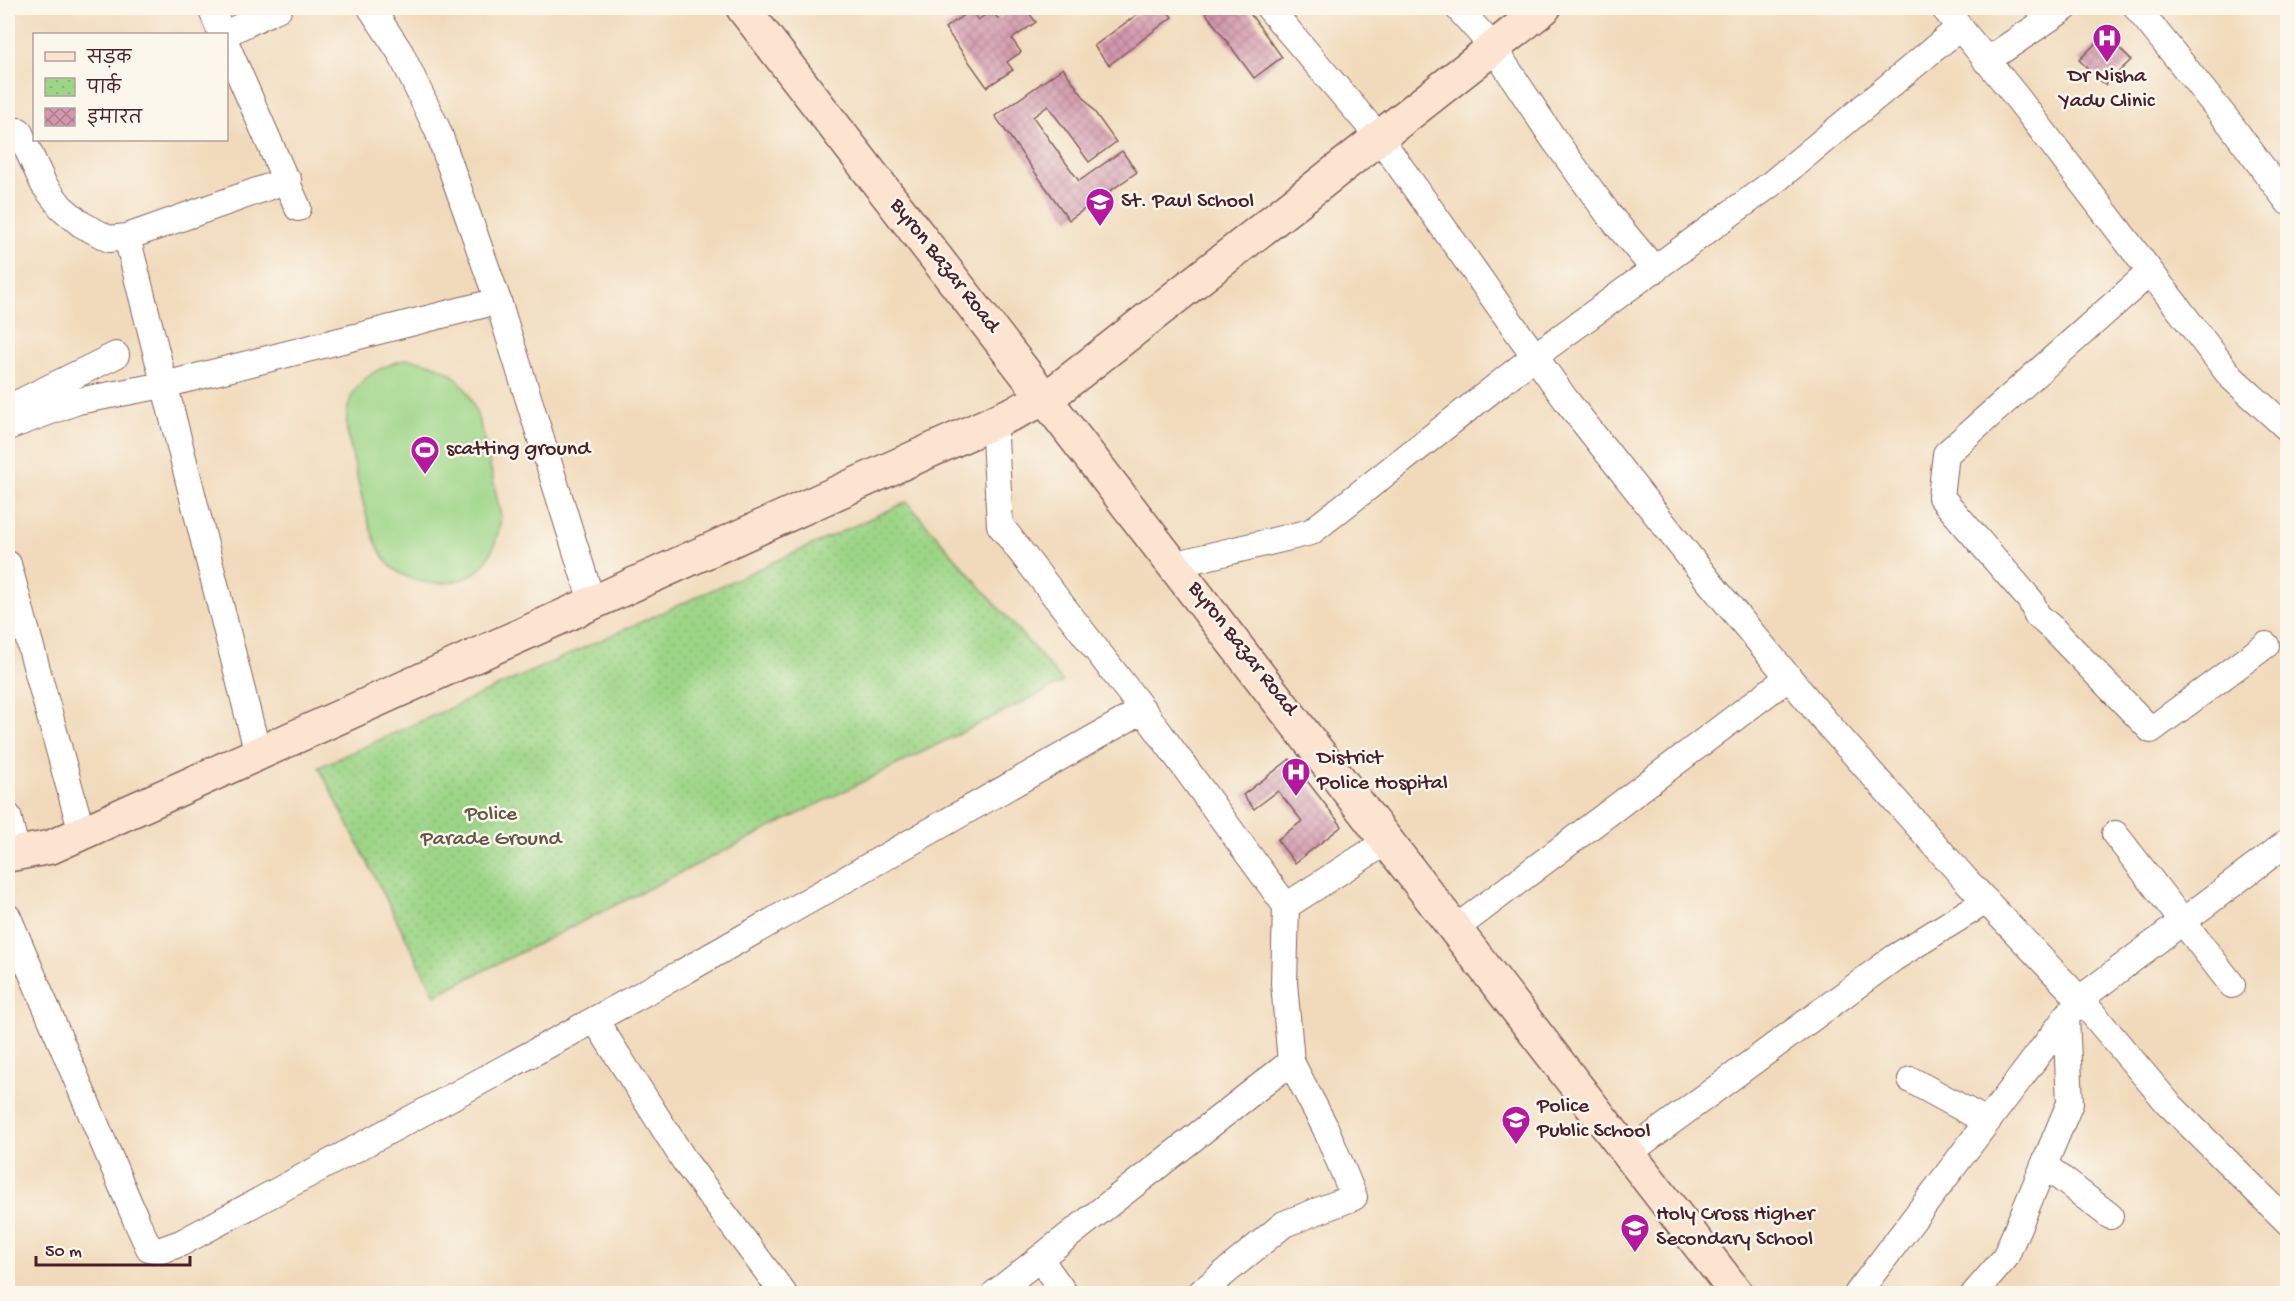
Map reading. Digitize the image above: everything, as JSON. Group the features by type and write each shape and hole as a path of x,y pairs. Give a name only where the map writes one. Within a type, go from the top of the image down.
{"street":[{"path":"226,33 279,8"},
{"path":"371,8 400,52 438,131 498,301 592,603"},
{"name":"Byron Bazar Road","path":"743,8 1176,564 1737,1293"},
{"path":"1269,8 1379,137 1535,356 1711,584 1789,677 1986,901 2073,1008 2288,1222"},
{"path":"1458,8 1493,47 1553,138 1609,215 1655,270"},
{"path":"8,816 12,854 51,847 1047,398 1544,8"},
{"path":"1986,61 2065,8"},
{"path":"2137,8 2231,125 2288,202"},
{"path":"212,11 223,33"},
{"path":"1176,564 1311,532 1535,356 1772,184 1952,18 2016,95 2149,273 2231,377 2288,429"},
{"path":"228,48 288,180 298,208"},
{"path":"19,131 44,185 61,207 81,224 109,239 127,237 288,180"},
{"path":"127,237 258,754"},
{"path":"2149,273 1946,454 1941,497 2031,601 2037,615 2151,730 2266,645"},
{"path":"8,427 78,400 164,385 498,301"},
{"path":"8,408 116,355"},
{"path":"994,421 1000,525 1143,710 1286,906 1284,982 1291,1062 1325,1127 1354,1197 1284,1224 1212,1289"},
{"path":"8,564 82,833"},
{"path":"1456,928 1789,677"},
{"path":"8,917 149,1248 159,1251 181,1243 684,972 1143,710"},
{"path":"2115,834 2232,985"},
{"path":"1286,906 1389,840"},
{"path":"1857,1293 2073,1008 2182,921 2288,842"},
{"path":"1630,1152 1894,958 1986,901"},
{"path":"1974,1293 2005,1258 2070,1103 2073,1008"},
{"path":"595,1020 686,1163 784,1293"},
{"path":"994,1293 1291,1062"},
{"path":"1911,1080 1986,1121"},
{"path":"2044,1165 2110,1216"},
{"path":"1040,1259 1065,1293"}],"green space":[{"name":"scatting ground","path":"407,359 422,361 443,369 455,377 468,393 480,426 501,516 495,543 482,566 461,580 448,583 420,581 408,577 396,571 387,562 373,536 368,520 348,437 348,407 359,385 379,369"},
{"name":"Police Parade Ground","path":"907,502 1063,682 435,995 319,767"}],"building":[{"path":"1014,8 1025,8 1036,22 1012,39 1021,52 1007,62 1013,70 987,87 945,28 971,10 978,20 992,10 998,19"},
{"path":"1146,8 1165,8 1172,17 1109,65 1094,46"},
{"path":"1202,8 1246,8 1282,57 1254,78"},
{"path":"2105,34 2131,60 2105,85 2079,60"},
{"path":"1063,68 1116,142 1089,162 1048,106 1033,117 1079,181 1122,151 1137,172 1069,220 995,116"},
{"path":"1290,759 1342,826 1295,863 1277,840 1302,821 1278,791 1254,809 1243,795"}],"place":[{"name":"Dr Nisha Yadu Clinic","path":"2107,64"},
{"name":"St. Paul School","path":"1100,228"},
{"name":"scatting ground","path":"425,476"},
{"name":"District Police Hospital","path":"1296,798"},
{"name":"Police Public School","path":"1516,1146"},
{"name":"Holy Cross Higher Secondary School","path":"1635,1254"}]}
